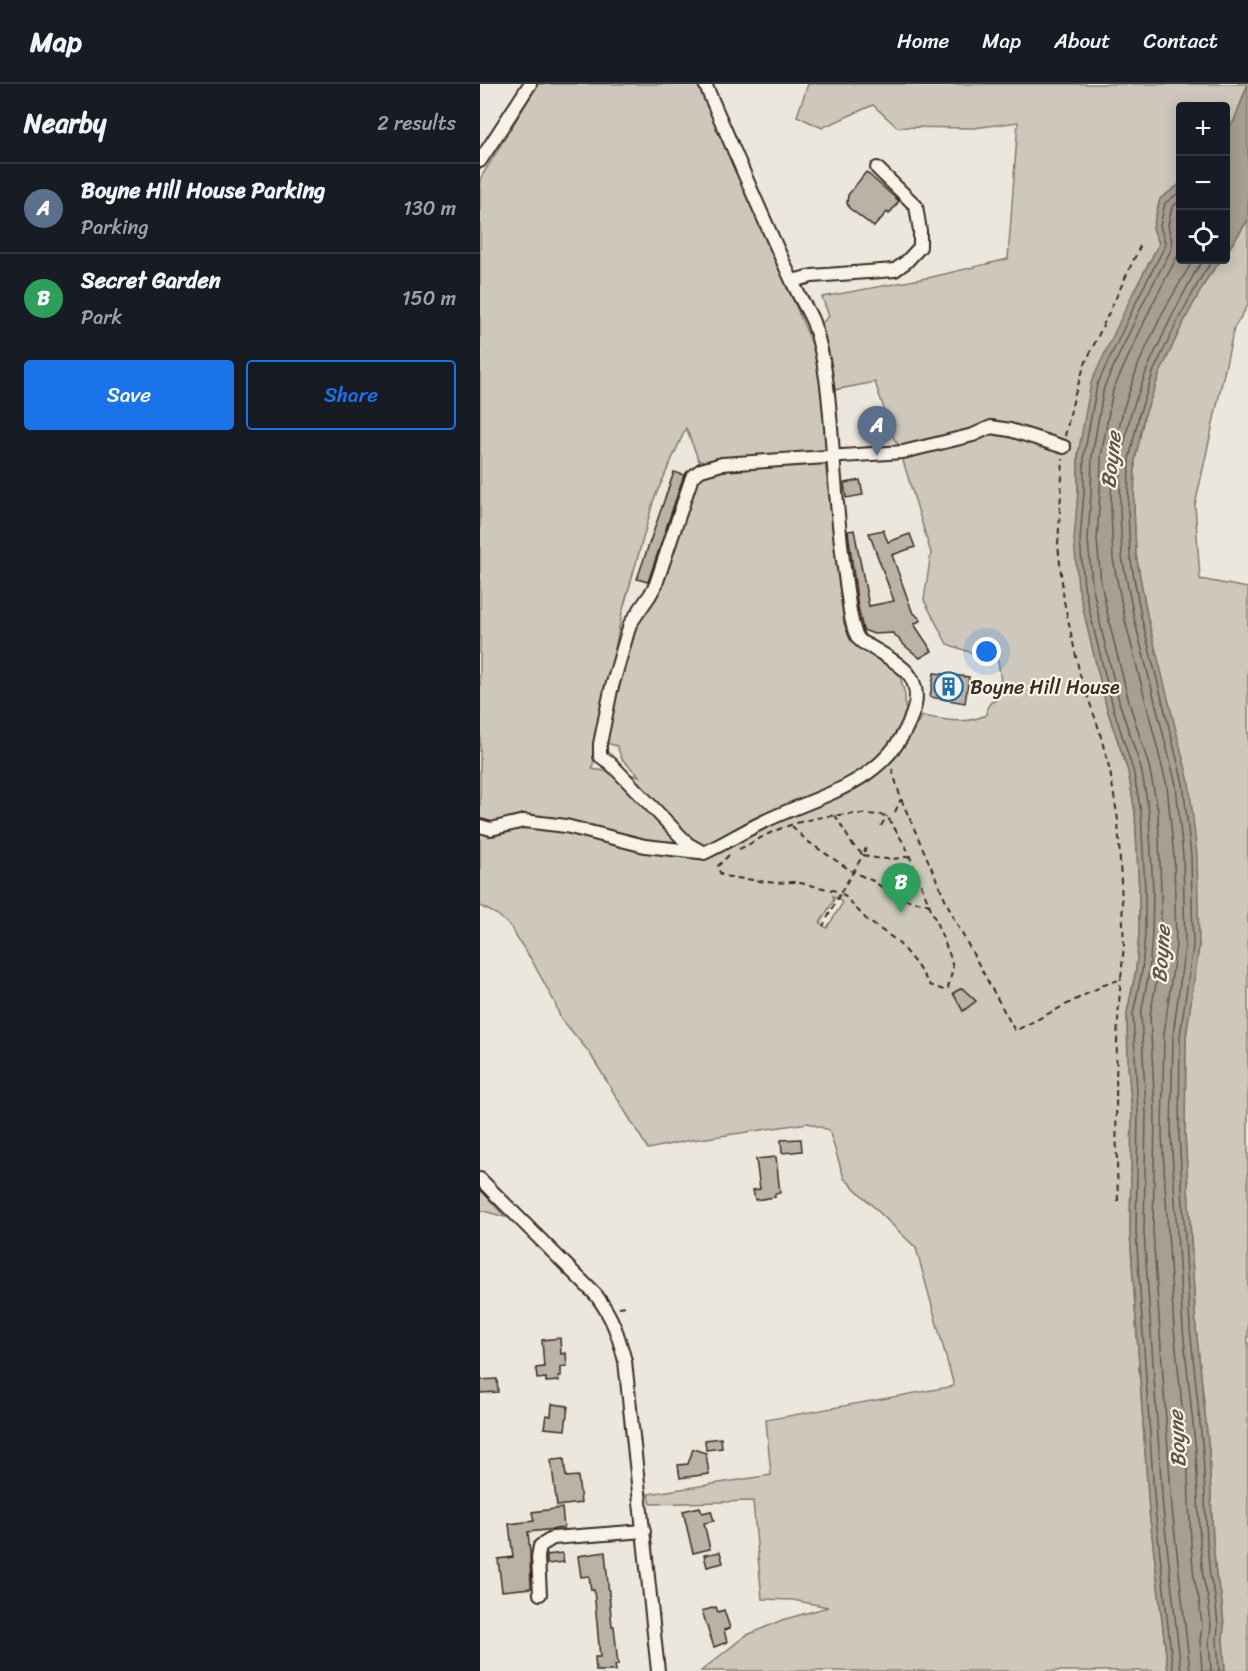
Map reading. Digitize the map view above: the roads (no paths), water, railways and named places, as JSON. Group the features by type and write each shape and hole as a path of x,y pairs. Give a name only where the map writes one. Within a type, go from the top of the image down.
{"street":[{"path":"480,161 530,84"},
{"path":"480,826 491,829 524,821 566,826 645,846 704,853 762,822 848,787 888,755 907,729 914,710 916,696 910,676 892,660 859,639 851,616 840,541 830,411 813,322 792,281 705,84"},
{"path":"792,281 812,276 895,270 920,247 916,206 877,168"},
{"path":"704,853 688,844 610,763 600,756 600,744 611,690 630,624 656,584 692,477 701,470 722,464 903,452 973,435 991,427 1010,430 1064,447"},
{"path":"480,1179 596,1295 608,1310 618,1332 625,1361 658,1671"},
{"path":"540,1594 538,1557 540,1546 553,1538 644,1531"}],"water":[{"path":"1248,84 1248,220 1230,247 1230,126"},
{"name":"Boyne","path":"1176,187 1176,264 1218,264 1208,277 1183,323 1160,373 1144,417 1135,460 1134,509 1136,555 1147,615 1189,782 1197,855 1199,946 1186,1036 1185,1134 1196,1328 1209,1452 1216,1576 1221,1595 1224,1626 1225,1671 1168,1671 1149,1510 1130,1232 1132,1113 1127,1013 1136,970 1139,933 1135,812 1128,771 1107,709 1078,586 1074,540 1078,454 1091,383 1133,293 1159,244 1153,228 1160,199"}],"place":[{"name":"Boyne Hill House Parking","path":"877,456"},
{"name":"Boyne Hill House","path":"949,687"},
{"name":"Secret Garden","path":"901,913"}]}
